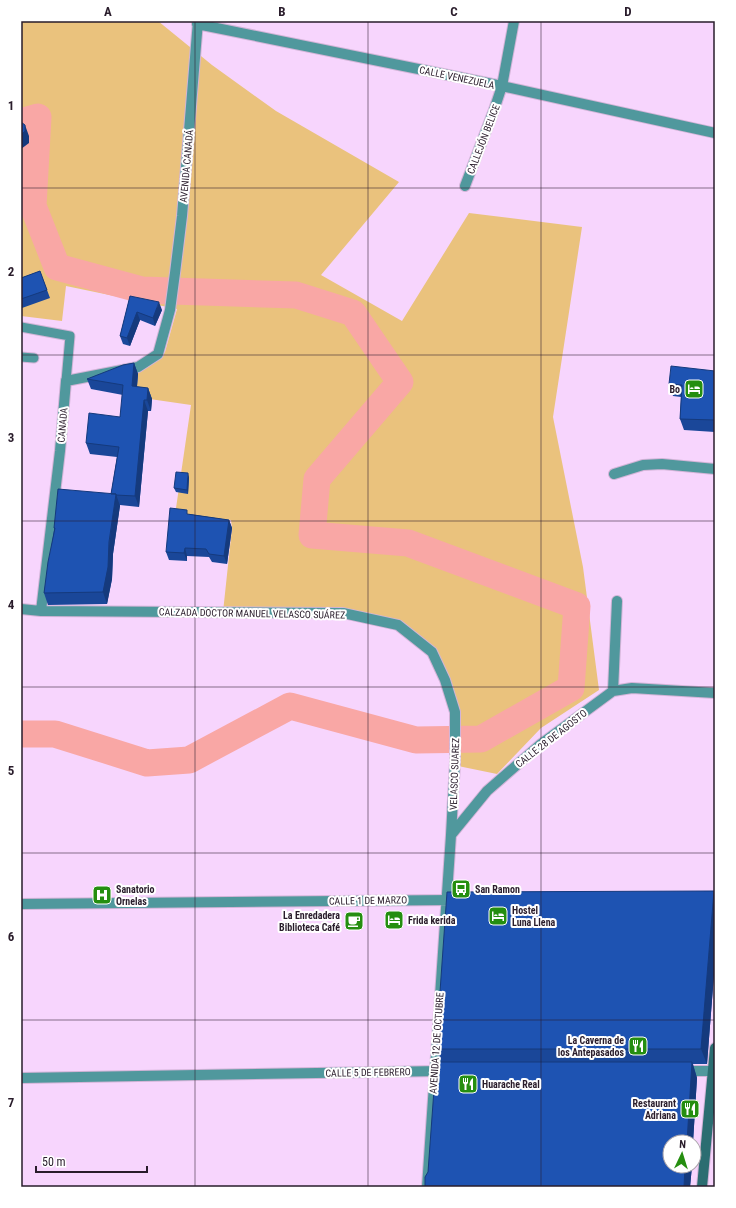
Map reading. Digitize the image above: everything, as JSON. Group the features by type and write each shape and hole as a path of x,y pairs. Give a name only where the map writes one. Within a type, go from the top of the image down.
{"main road":[{"path":"702,1187 714,1072 715,1048"}],"street":[{"name":"CALLEJÓN BELICE","path":"465,186 502,86 514,21"},
{"name":"CALLE VENEZUELA","path":"198,22 502,86 715,133"},
{"name":"AVENIDA CANADÁ","path":"66,381 138,367 158,354 170,310 182,216 198,22"},
{"name":"CANADA","path":"41,611 60,451 66,381"},
{"path":"614,474 643,465 662,464 715,469"},
{"path":"612,691 617,601"},
{"name":"CALZADA DOCTOR MANUEL VELASCO SUÁREZ","path":"21,609 41,611 344,613 398,626 432,652 445,680 455,712"},
{"name":"CALLE 28 DE AGOSTO","path":"451,835 487,791 541,744 612,691 632,688 715,693"},
{"name":"VELASCO SUAREZ","path":"451,835 455,762 455,712"},
{"path":"446,900 451,835"},
{"name":"AVENIDA 12 DE OCTUBRE","path":"427,1187 446,900"},
{"name":"CALLE 1 DE MARZO","path":"21,904 462,900"},
{"name":"CALLE 5 DE FEBRERO","path":"21,1078 450,1071"},
{"path":"673,1071 714,1072"}],"lane":[{"path":"21,327 70,336 66,381"},
{"path":"21,357 34,358"}],"shaded area":[{"path":"21,21 158,21 212,65 276,111 399,182 321,275 402,321 469,213 582,227 553,417 583,567 599,690 541,728 497,774 458,766 450,678 400,623 343,609 223,612 232,528 231,520 175,515 191,405 136,397 138,371 160,358 165,352 177,309 66,286 62,321 21,316"}],"building":[{"path":"21,122 25,125 25,131 21,135"},
{"path":"40,271 47,290 21,299 21,278"},
{"path":"130,296 159,302 153,318 137,312 127,338 120,336"},
{"path":"134,363 132,386 148,388 147,400 144,400 135,496 116,495 111,494 119,447 86,443 89,413 120,417 123,385 87,379 123,365"},
{"path":"671,366 715,371 715,420 680,419 682,385 669,384"},
{"path":"176,472 188,473 187,490 174,488"},
{"path":"58,489 116,494 109,542 108,567 103,592 44,593 48,562 55,528"},
{"path":"170,508 187,510 187,514 229,520 224,556 209,554 206,549 185,548 184,553 166,552"},
{"path":"714,891 701,1049 436,1049 447,892"},
{"path":"436,1062 692,1062 688,1134 662,1134 662,1174 685,1174 684,1187 425,1187 425,1177 428,1172"}],"waterway":[{"path":"21,122 38,117 33,206 57,267 142,290 296,295 353,313 400,382 317,479 312,535 408,543 577,606 571,688 481,739 416,740 290,706 189,760 147,763 55,734 21,734"}],"place":[{"name":"Bo","path":"694,389"},
{"name":"San Ramon","path":"461,889"},
{"name":"Sanatorio Ornelas","path":"102,895"},
{"name":"Hostel Luna Llena","path":"498,916"},
{"name":"Frida kerida","path":"394,920"},
{"name":"La Enredadera Biblioteca Café","path":"354,921"},
{"name":"La Caverna de los Antepasados","path":"638,1046"},
{"name":"Huarache Real","path":"468,1084"},
{"name":"Restaurant Adriana","path":"690,1109"}]}
